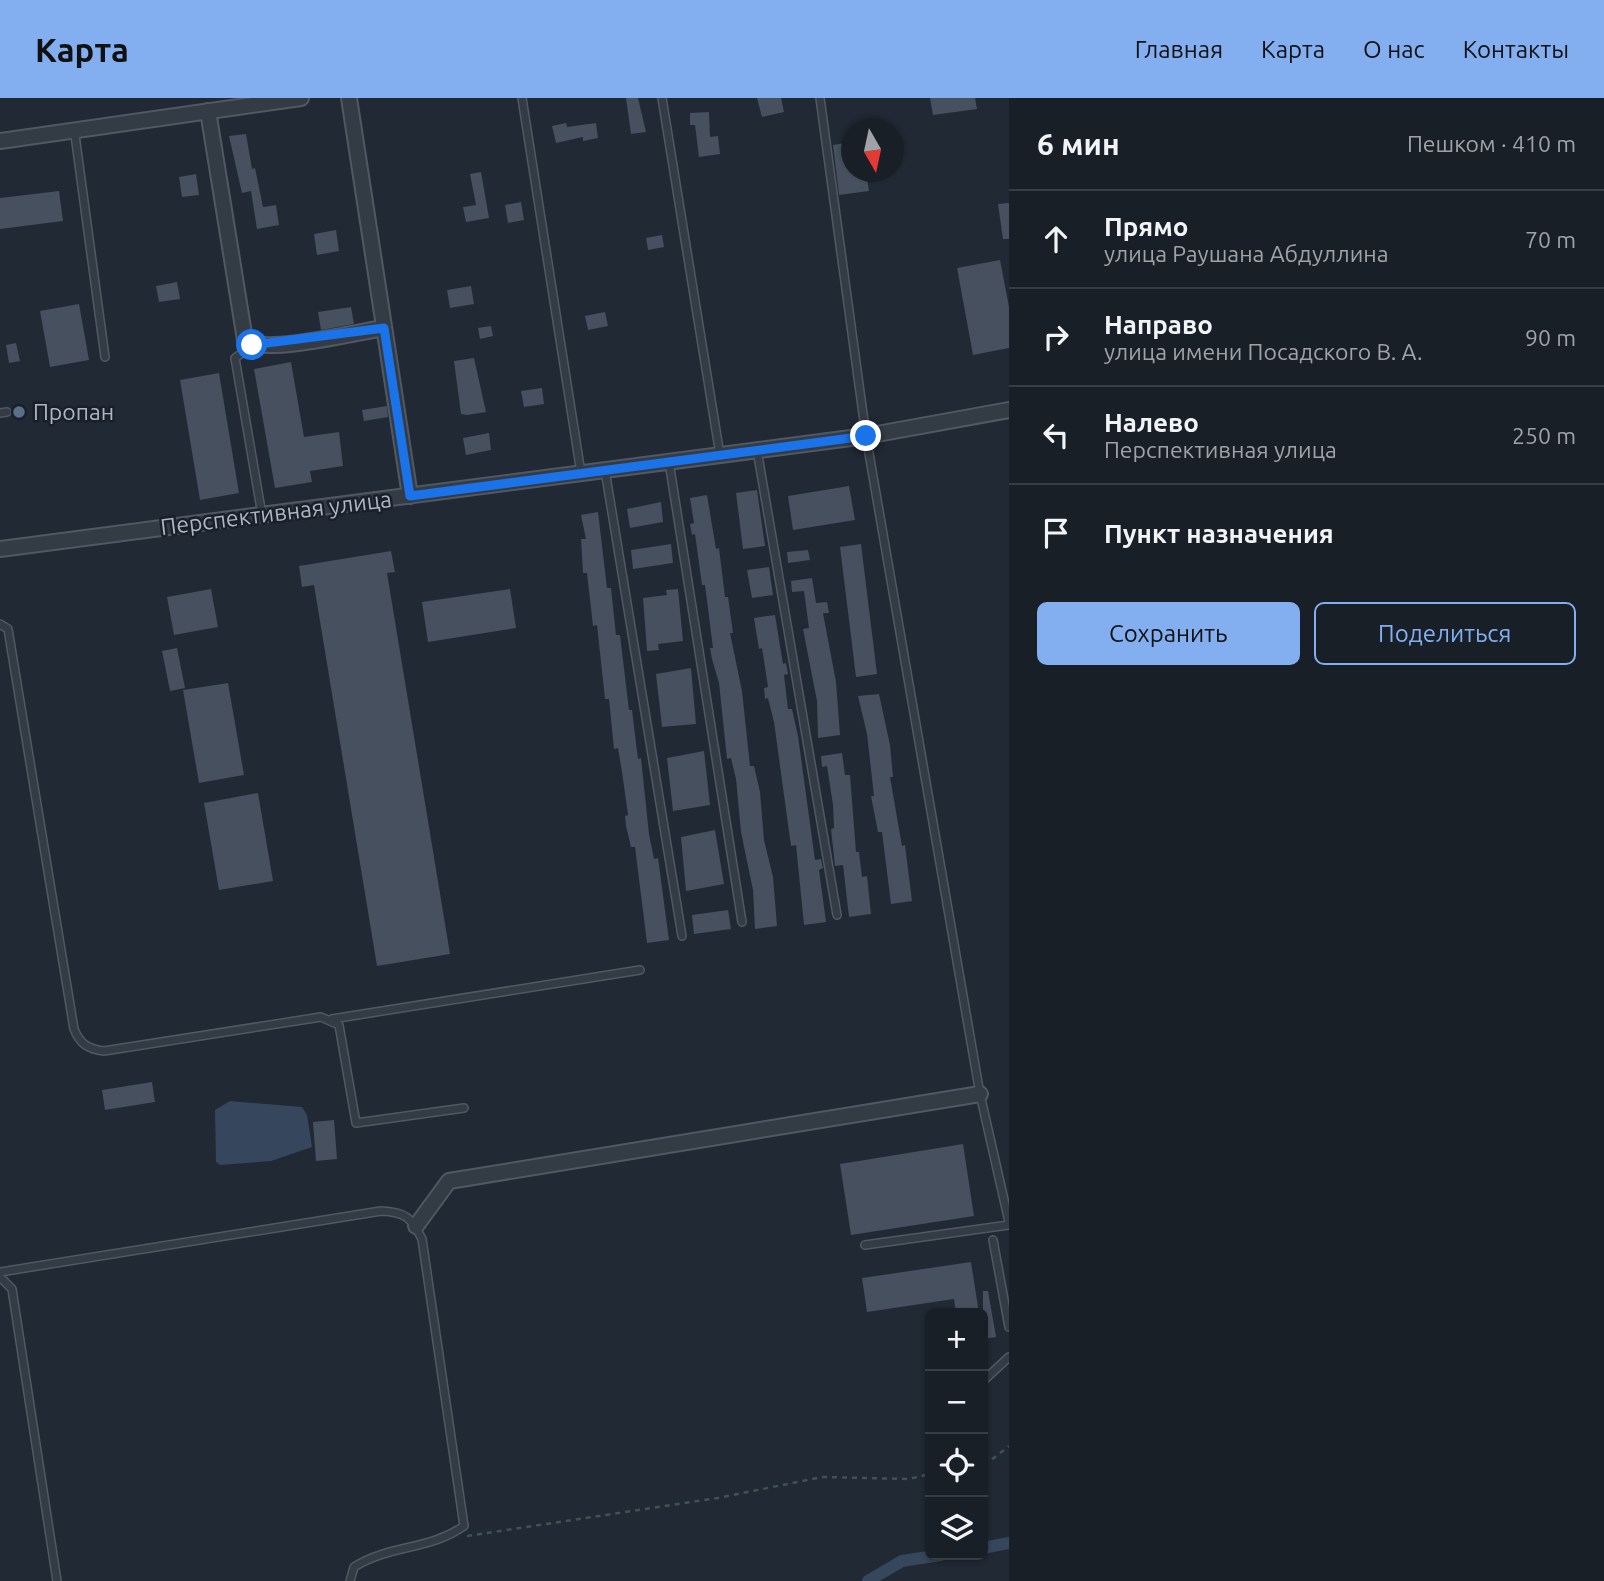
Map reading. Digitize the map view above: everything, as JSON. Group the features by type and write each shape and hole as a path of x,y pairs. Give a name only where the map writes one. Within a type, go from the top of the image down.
{"street":[{"path":"0,141 302,98"},
{"path":"349,98 410,496"},
{"path":"208,111 241,330 245,340 252,345 384,328"},
{"name":"Перспективная улица","path":"0,549 866,436 1009,410"},
{"path":"415,1226 449,1181 981,1094"}],"lane":[{"path":"522,98 581,473"},
{"path":"662,98 720,455"},
{"path":"820,98 866,436 981,1094 1009,1224 864,1245"},
{"path":"75,135 105,357"},
{"path":"252,345 235,358 262,515"},
{"path":"757,450 837,915"},
{"path":"669,462 742,922"},
{"path":"605,470 682,936"},
{"path":"0,625 8,629 74,1029 87,1047 104,1051 321,1017 332,1019 640,970"},
{"path":"332,1019 339,1025 356,1124 464,1108"},
{"path":"57,1581 12,1289 0,1274 381,1211 400,1212 412,1219 422,1239 464,1526 443,1540 374,1554 354,1567 350,1581"},
{"path":"993,1240 1009,1327"},
{"path":"988,1376 1009,1356"}],"path":[{"path":"988,1462 1009,1446"},
{"path":"443,1540 718,1498 821,1477 909,1479 925,1475"}],"water":[{"path":"230,1101 302,1107 307,1115 312,1147 271,1161 220,1165 216,1162 215,1110"}],"building":[{"path":"626,98 638,98 646,132 631,134"},
{"path":"757,98 781,98 784,112 762,117"},
{"path":"930,98 975,98 977,109 933,115"},
{"path":"709,112 710,137 718,136 720,154 699,157 695,125 690,125 690,113"},
{"path":"566,123 567,127 596,123 598,138 583,141 583,137 556,143 552,126"},
{"path":"246,134 263,207 276,205 279,225 257,229 251,191 242,193 229,136"},
{"path":"841,144 841,182 868,182 869,191 839,195 833,145"},
{"path":"481,172 489,218 466,222 463,207 476,205 470,174"},
{"path":"196,174 199,195 182,197 179,177"},
{"path":"59,191 63,221 0,229 0,198"},
{"path":"521,202 524,220 508,223 505,205"},
{"path":"1009,203 1009,239 1003,239 998,204"},
{"path":"336,230 339,251 317,255 314,234"},
{"path":"662,235 664,247 648,250 646,238"},
{"path":"1000,260 1009,307 1009,348 973,355 957,268"},
{"path":"177,282 180,299 159,302 156,286"},
{"path":"471,286 474,304 450,308 447,290"},
{"path":"79,304 89,360 50,367 40,311"},
{"path":"351,307 354,324 321,330 318,312"},
{"path":"605,312 608,326 588,330 585,316"},
{"path":"491,326 493,336 480,339 478,328"},
{"path":"16,343 20,361 9,363 6,345"},
{"path":"474,358 486,412 461,414 454,361"},
{"path":"291,362 304,437 339,432 343,466 310,471 312,482 275,488 254,369"},
{"path":"219,373 239,493 200,500 180,380"},
{"path":"542,388 544,404 524,407 521,391"},
{"path":"387,406 388,417 364,421 362,410"},
{"path":"489,433 491,450 466,455 463,438"},
{"path":"849,486 855,520 793,530 788,496"},
{"path":"757,490 765,546 743,549 736,493"},
{"path":"707,495 716,549 719,548 725,597 728,597 733,633 730,633 742,691 750,766 754,766 760,792 764,840 773,877 777,926 755,929 753,890 741,832 736,779 731,758 727,759 719,683 710,648 713,648 705,585 702,585 695,534 692,535 690,524 694,523 690,498"},
{"path":"661,502 663,522 630,528 627,509"},
{"path":"598,512 607,588 611,588 616,635 620,635 629,710 632,710 638,759 641,758 649,834 654,859 658,858 669,940 647,943 635,847 631,847 626,826 625,816 628,815 618,748 614,749 609,699 605,699 597,625 593,626 587,573 583,573 581,539 586,539 581,515"},
{"path":"671,544 673,563 633,569 631,550"},
{"path":"861,544 877,674 856,677 840,547"},
{"path":"808,550 810,560 788,563 787,552"},
{"path":"391,551 395,572 387,573 450,954 377,966 314,585 302,587 299,566"},
{"path":"769,567 773,595 752,598 747,570"},
{"path":"812,578 816,603 827,602 829,613 823,613 836,682 840,735 818,738 817,701 803,629 809,628 804,591 792,592 791,581"},
{"path":"211,589 218,627 174,635 167,597"},
{"path":"510,589 516,628 428,642 422,602"},
{"path":"678,589 683,641 658,644 659,650 647,651 643,598 667,595 666,590"},
{"path":"775,615 783,664 786,663 788,674 784,675 788,709 792,709 798,736 815,860 821,859 823,868 819,870 826,922 804,925 796,845 791,846 774,722 768,698 765,699 764,688 768,687 762,648 759,649 754,618"},
{"path":"177,648 185,688 170,691 162,651"},
{"path":"691,668 696,724 662,727 656,674"},
{"path":"228,683 244,775 199,783 183,690"},
{"path":"879,694 890,745 893,777 890,777 902,846 905,845 912,901 891,904 882,832 878,832 871,796 874,796 867,734 858,696"},
{"path":"704,751 710,805 673,811 667,758"},
{"path":"842,753 845,775 850,775 856,852 859,852 862,877 867,876 871,914 849,917 843,865 835,866 831,829 834,828 833,805 827,766 822,767 821,756"},
{"path":"258,793 273,881 219,890 204,803"},
{"path":"715,830 724,884 686,891 681,837"},
{"path":"728,910 731,929 694,934 692,915"},
{"path":"152,1082 155,1102 105,1110 102,1090"},
{"path":"334,1120 337,1159 316,1161 313,1122"},
{"path":"963,1144 974,1216 851,1235 840,1164"},
{"path":"971,1262 978,1308 955,1308 954,1299 867,1312 862,1278"},
{"path":"983,1291 988,1291 996,1337 988,1338 988,1308 983,1308"}],"waterway":[{"path":"988,1547 1009,1543"},
{"path":"868,1581 902,1561 925,1557"}],"place":[{"name":"Пропан","path":"19,412"}],"route":[{"path":"252,345 272,345 384,328 410,496 866,436"}]}
